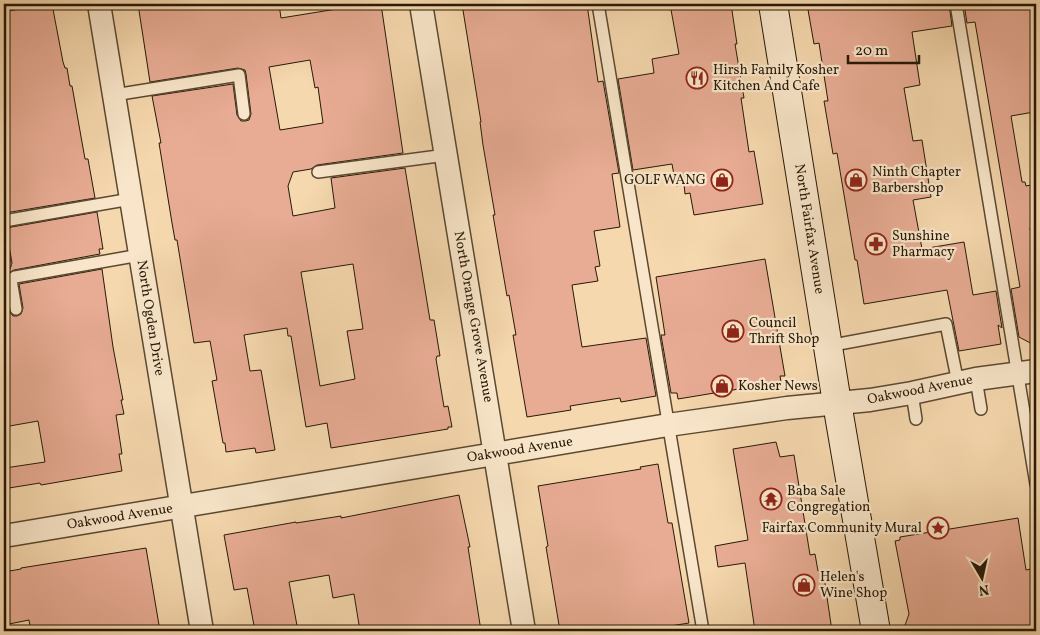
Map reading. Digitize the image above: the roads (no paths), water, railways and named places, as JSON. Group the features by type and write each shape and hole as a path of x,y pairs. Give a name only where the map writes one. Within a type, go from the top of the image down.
{"main road":[{"name":"North Fairfax Avenue","path":"773,4 837,403 876,631"}],"street":[{"name":"North Ogden Drive","path":"99,4 202,631"},
{"name":"North Orange Grove Avenue","path":"421,4 524,631"},
{"name":"Oakwood Avenue","path":"4,536 668,425 787,408 912,394 967,381 1027,372"}],"lane":[{"path":"598,4 703,631"},
{"path":"956,4 1027,372 1036,484"},
{"path":"114,95 239,75 244,114"},
{"path":"318,172 446,155"},
{"path":"4,221 131,199"},
{"path":"16,309 11,280 15,277 140,255"},
{"path":"828,346 946,324 967,381 981,409"},
{"path":"912,394 916,418"}],"place":[{"name":"Hirsh Family Kosher Kitchen And Cafe","path":"697,78"},
{"name":"GOLF WANG","path":"722,180"},
{"name":"Ninth Chapter Barbershop","path":"856,180"},
{"name":"Sunshine Pharmacy","path":"876,244"},
{"name":"Council Thrift Shop","path":"733,331"},
{"name":"Kosher News","path":"722,386"},
{"name":"Baba Sale Congregation","path":"771,499"},
{"name":"Fairfax Community Mural","path":"938,528"},
{"name":"Helen's Wine Shop","path":"804,585"}]}
